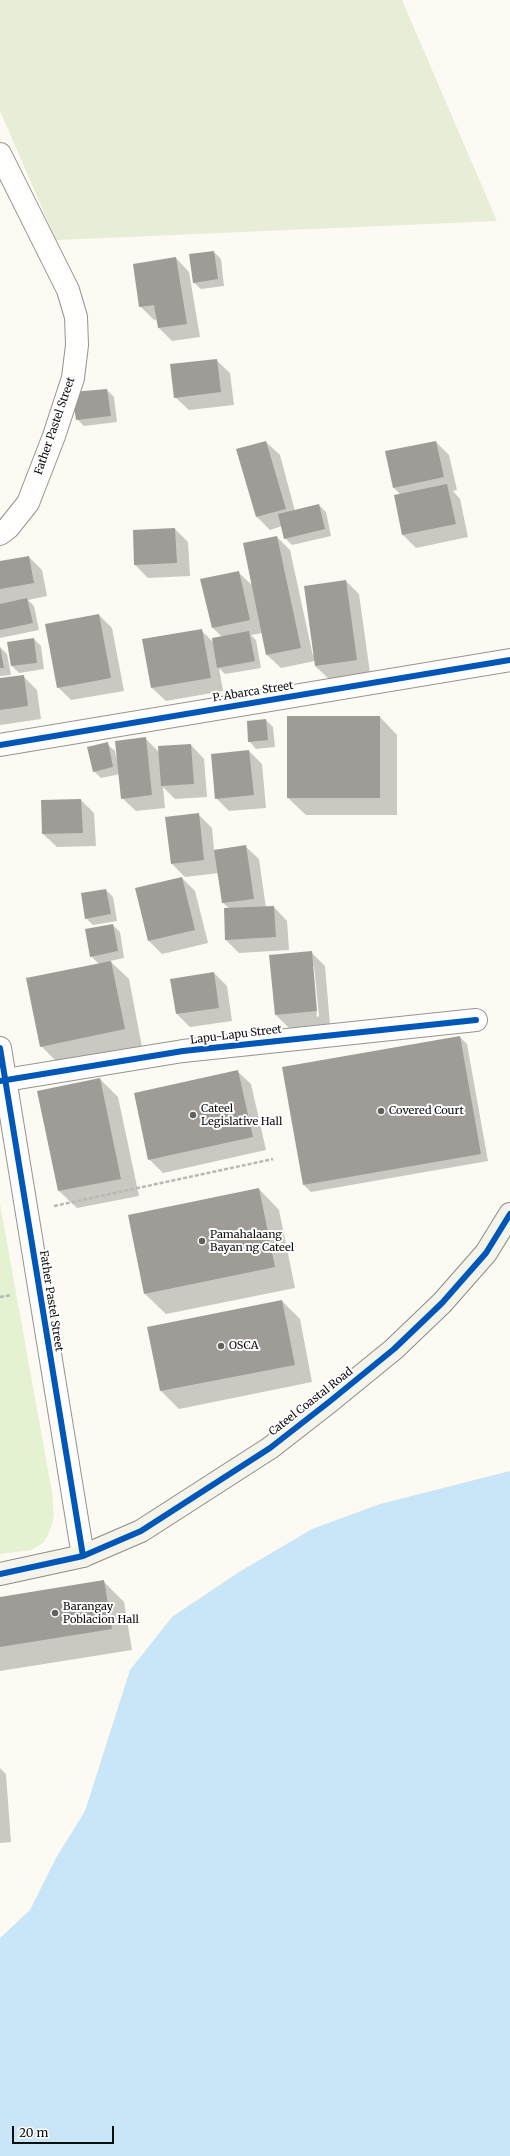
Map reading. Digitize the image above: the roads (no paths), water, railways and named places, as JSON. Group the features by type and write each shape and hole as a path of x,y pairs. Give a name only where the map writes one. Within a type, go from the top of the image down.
{"street":[{"name":"Father Pastel Street","path":"0,154 68,290 76,317 77,346 73,378 54,436 28,503 8,528 0,534"},
{"name":"P. Abarca Street","path":"0,745 510,660"},
{"name":"Lapu-Lapu Street","path":"2,1081 184,1051 476,1020"},
{"name":"Father Pastel Street","path":"0,1048 2,1081 26,1211 84,1556"},
{"name":"Cateel Coastal Road","path":"0,1574 84,1556 140,1531 216,1484 270,1448 394,1349 442,1303 486,1253 510,1214"}],"water":[{"path":"510,1471 510,2156 0,2156 0,1938 30,1910 56,1858 85,1811 130,1670 172,1617 239,1572 312,1529 380,1504"}],"place":[{"name":"Covered Court","path":"381,1111"},
{"name":"Cateel Legislative Hall","path":"193,1115"},
{"name":"Pamahalaang Bayan ng Cateel","path":"202,1241"},
{"name":"OSCA","path":"221,1346"},
{"name":"Barangay Poblacion Hall","path":"55,1613"}]}
